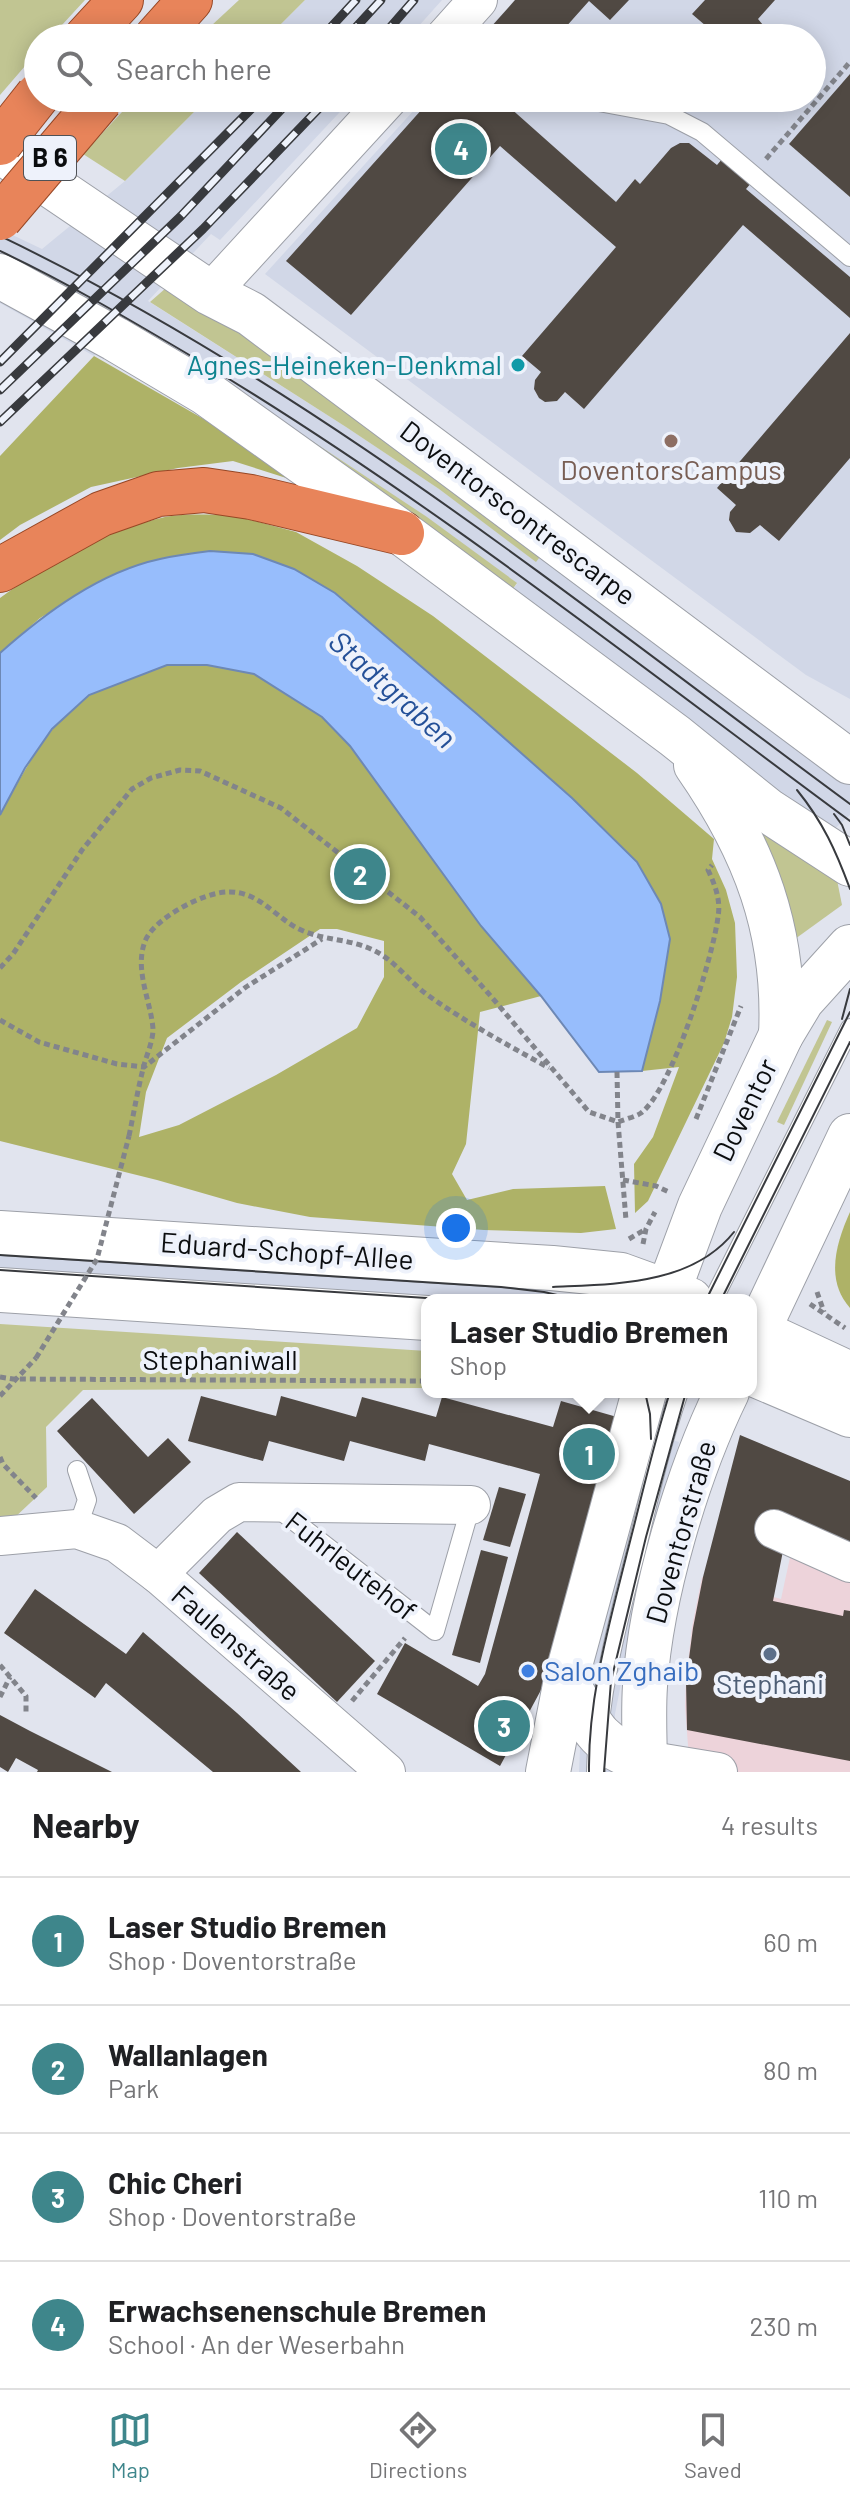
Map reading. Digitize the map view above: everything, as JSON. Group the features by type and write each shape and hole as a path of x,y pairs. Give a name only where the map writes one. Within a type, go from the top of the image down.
{"highway":[{"path":"99,24 121,0"},
{"path":"169,24 190,0"},
{"name":"B 6","path":"0,143 25,112"},
{"name":"B 6","path":"0,218 90,112"},
{"path":"0,570 101,514 158,494 204,490 251,497 402,533"}],"main road":[{"name":"Doventorscontrescarpe","path":"0,151 195,283 251,314 325,367 850,762"},
{"path":"0,276 206,393 402,533 675,736 767,810 850,864"},
{"path":"675,736 712,787 754,868 773,922 779,955 783,997 781,1035"},
{"name":"Doventor","path":"675,1294 700,1206 781,1035 802,1000 850,947"},
{"path":"757,1326 850,1136"},
{"name":"Eduard-Schopf-Allee","path":"0,1233 552,1268 621,1275 667,1294"},
{"name":"Eduard-Schopf-Allee","path":"0,1290 421,1318"},
{"path":"757,1336 850,1374"},
{"path":"757,1376 850,1415"},
{"path":"548,1772 630,1398"},
{"name":"Doventorstraße","path":"645,1766 644,1687 655,1606 707,1435 724,1398"},
{"path":"566,1680 597,1753"},
{"path":"597,1753 604,1742 645,1766"}],"street":[{"path":"195,283 374,112"},
{"name":"Fuhrleutehof","path":"158,1574 217,1515 239,1502 471,1505"},
{"path":"0,1536 77,1529"},
{"name":"Faulenstraße","path":"77,1529 117,1543 158,1574 386,1772"},
{"path":"774,1529 850,1563"},
{"path":"645,1766 718,1772"}],"lane":[{"path":"653,112 669,115 702,132 850,257"},
{"path":"716,1294 850,1028"},
{"path":"597,1753 609,1656 677,1398"},
{"path":"77,1470 87,1500 77,1529"},
{"name":"Fuhrleutehof","path":"270,1503 435,1631 471,1505"}],"path":[{"path":"826,90 850,62"},
{"path":"753,175 807,112"},
{"path":"0,968 13,954 82,850 132,789 151,778 180,770 200,771 281,808 420,917 589,1112 618,1122 642,1113 657,1093 693,1014 719,915 717,889 708,870 720,858"},
{"path":"0,1396 36,1358 97,1259 153,1032 142,964 146,939 159,924 206,896 229,891 255,897 294,926 322,939 350,942 374,950 402,970 425,993 474,1027 554,1070"},
{"path":"0,1020 39,1042 117,1064 144,1067 246,987 322,939"},
{"path":"692,1130 743,998"},
{"path":"617,1072 626,1220"},
{"path":"623,1180 656,1186"},
{"path":"667,1191 672,1180"},
{"path":"824,1313 850,1331"},
{"name":"Stephaniwall","path":"0,1377 421,1381"},
{"path":"331,1726 421,1620"},
{"path":"0,1665 26,1696 26,1713"},
{"path":"0,1697 10,1677"}],"shaded area":[{"path":"305,0 442,0 421,24 281,24"},
{"name":"DoventorsCampus","path":"515,0 850,0 850,699 806,675 265,274 412,112 826,112 826,24 493,24"},
{"path":"194,112 340,112 220,240 211,234 148,301 439,489 536,561 545,550 850,782 850,815 830,833 512,590 517,584 122,328 94,356 0,303 0,229 42,249 125,181"},
{"path":"0,1246 550,1279 548,1294 421,1294 421,1300 0,1279"},
{"path":"643,1431 679,1442 629,1644 615,1714 613,1772 579,1772 588,1682"},
{"name":"Stephani","path":"794,1539 850,1564 850,1772 690,1772 686,1681 702,1577 781,1599"}],"green space":[{"path":"0,0 85,0 63,24 24,24 24,67 0,95"},
{"path":"239,0 305,0 281,24 213,24"},
{"path":"122,112 194,112 125,181 83,154"},
{"path":"175,280 545,550 536,562 439,489 150,302"},
{"path":"131,333 300,433 427,517 517,583 512,590"},
{"path":"94,356 221,429 302,483 233,461 178,468 91,487 20,525 0,540 0,456"},
{"path":"232,515 296,532 357,566 433,616 637,773 714,839 712,859 726,890 735,923 737,977 732,1017 724,1043 648,1201 635,1213 634,1164 653,1137 679,1067 642,1071 660,1001 670,939 661,904 572,798 335,593 294,569 253,554 210,551 158,559 105,580 40,618 0,653 0,598 58,560 121,530 165,517"},
{"path":"167,665 207,665 254,674 322,717 350,746 481,926 541,996 480,1012 466,1144 452,1174 467,1200 513,1189 605,1186 616,1229 581,1233 484,1230 310,1217 237,1203 0,1141 0,815 38,749 76,705 99,690","holes":["320,929 337,929 384,941 384,977 357,1028 276,1075 179,1125 139,1137 146,1092 167,1038 241,982"]},
{"path":"767,826 836,875 842,905 795,939 758,838"},
{"path":"827,1020 832,1022 784,1125 777,1122"},
{"path":"850,1212 850,1308 837,1286 835,1261"},
{"path":"0,1324 421,1351 421,1388 83,1390 46,1427 47,1487 11,1521 0,1521"}],"water":[{"name":"Stadtgraben","path":"210,551 253,554 294,569 335,593 572,798 637,862 661,904 670,939 660,1001 642,1071 599,1072 541,996 481,926 350,746 322,717 254,674 207,665 167,665 89,695 52,729 25,768 0,815 0,653 55,609 95,584 138,565"}],"building":[{"path":"515,0 629,0 610,20 589,1 568,24 494,24"},
{"path":"705,0 775,0 758,19 762,24 704,24 692,14"},
{"path":"850,74 850,197 789,144 817,112 826,112 826,102"},
{"path":"419,112 515,112 616,202 635,179 640,184 671,148 680,143 689,143 717,165 728,152 757,176 746,189 850,277 850,318 743,225 584,409 565,392 557,401 545,402 534,389 535,380 541,372 522,356 616,247 500,146 351,315 286,261"},
{"path":"850,333 850,458 779,541 760,525 750,533 736,532 729,520 730,512 736,505 717,488"},
{"path":"201,1396 276,1416 281,1396 356,1417 362,1397 436,1417 442,1398 446,1398 553,1427 561,1401 617,1417 541,1690 500,1766 377,1694 405,1643 478,1686 485,1674 540,1474 429,1444 425,1461 350,1441 344,1461 269,1441 263,1461 188,1441"},
{"path":"92,1398 148,1457 168,1438 191,1462 134,1514 57,1431"},
{"name":"Stephani","path":"740,1435 850,1481 850,1546 784,1546 773,1601 843,1616 844,1610 850,1611 850,1761 687,1730 686,1681 693,1628"},
{"path":"499,1487 526,1494 510,1547 483,1540"},
{"path":"237,1532 375,1661 337,1702 199,1573"},
{"path":"481,1550 508,1557 480,1663 452,1655"},
{"path":"35,1589 126,1654 143,1632 301,1772 213,1772 106,1683 95,1698 4,1633"},
{"path":"0,1715 112,1772 37,1772 16,1758 8,1772 0,1767"}],"tram line":[{"path":"0,236 114,295 225,359 332,427 542,575 850,804"},
{"path":"0,251 71,287 186,353 357,462 524,578 850,821"},
{"path":"797,790 828,837 850,889"},
{"path":"834,814 850,845"},
{"path":"842,1019 850,989"},
{"path":"709,1294 850,1012"},
{"path":"724,1294 850,1042"},
{"path":"553,1287 602,1285 675,1272 697,1263 734,1232"},
{"path":"0,1255 501,1287 553,1294"},
{"path":"0,1270 421,1298"},
{"path":"646,1398 651,1439"},
{"path":"589,1772 592,1716 601,1661 668,1398"},
{"path":"604,1772 611,1681 684,1398"}],"railway":[{"path":"334,24 356,0"},
{"path":"359,24 381,0"},
{"path":"393,24 414,0"},
{"path":"0,362 248,112"},
{"path":"0,390 181,216 279,112"},
{"path":"0,422 203,229 316,112"}],"place":[{"name":"Erwachsenenschule Bremen","path":"461,149"},
{"name":"Agnes-Heineken-Denkmal","path":"518,365"},
{"name":"DoventorsCampus","path":"671,441"},
{"name":"Wallanlagen","path":"360,874"},
{"name":"Laser Studio Bremen","path":"589,1454"},
{"name":"Stephani","path":"770,1654"},
{"name":"Salon Zghaib","path":"528,1671"},
{"name":"Chic Cheri","path":"504,1726"}]}
